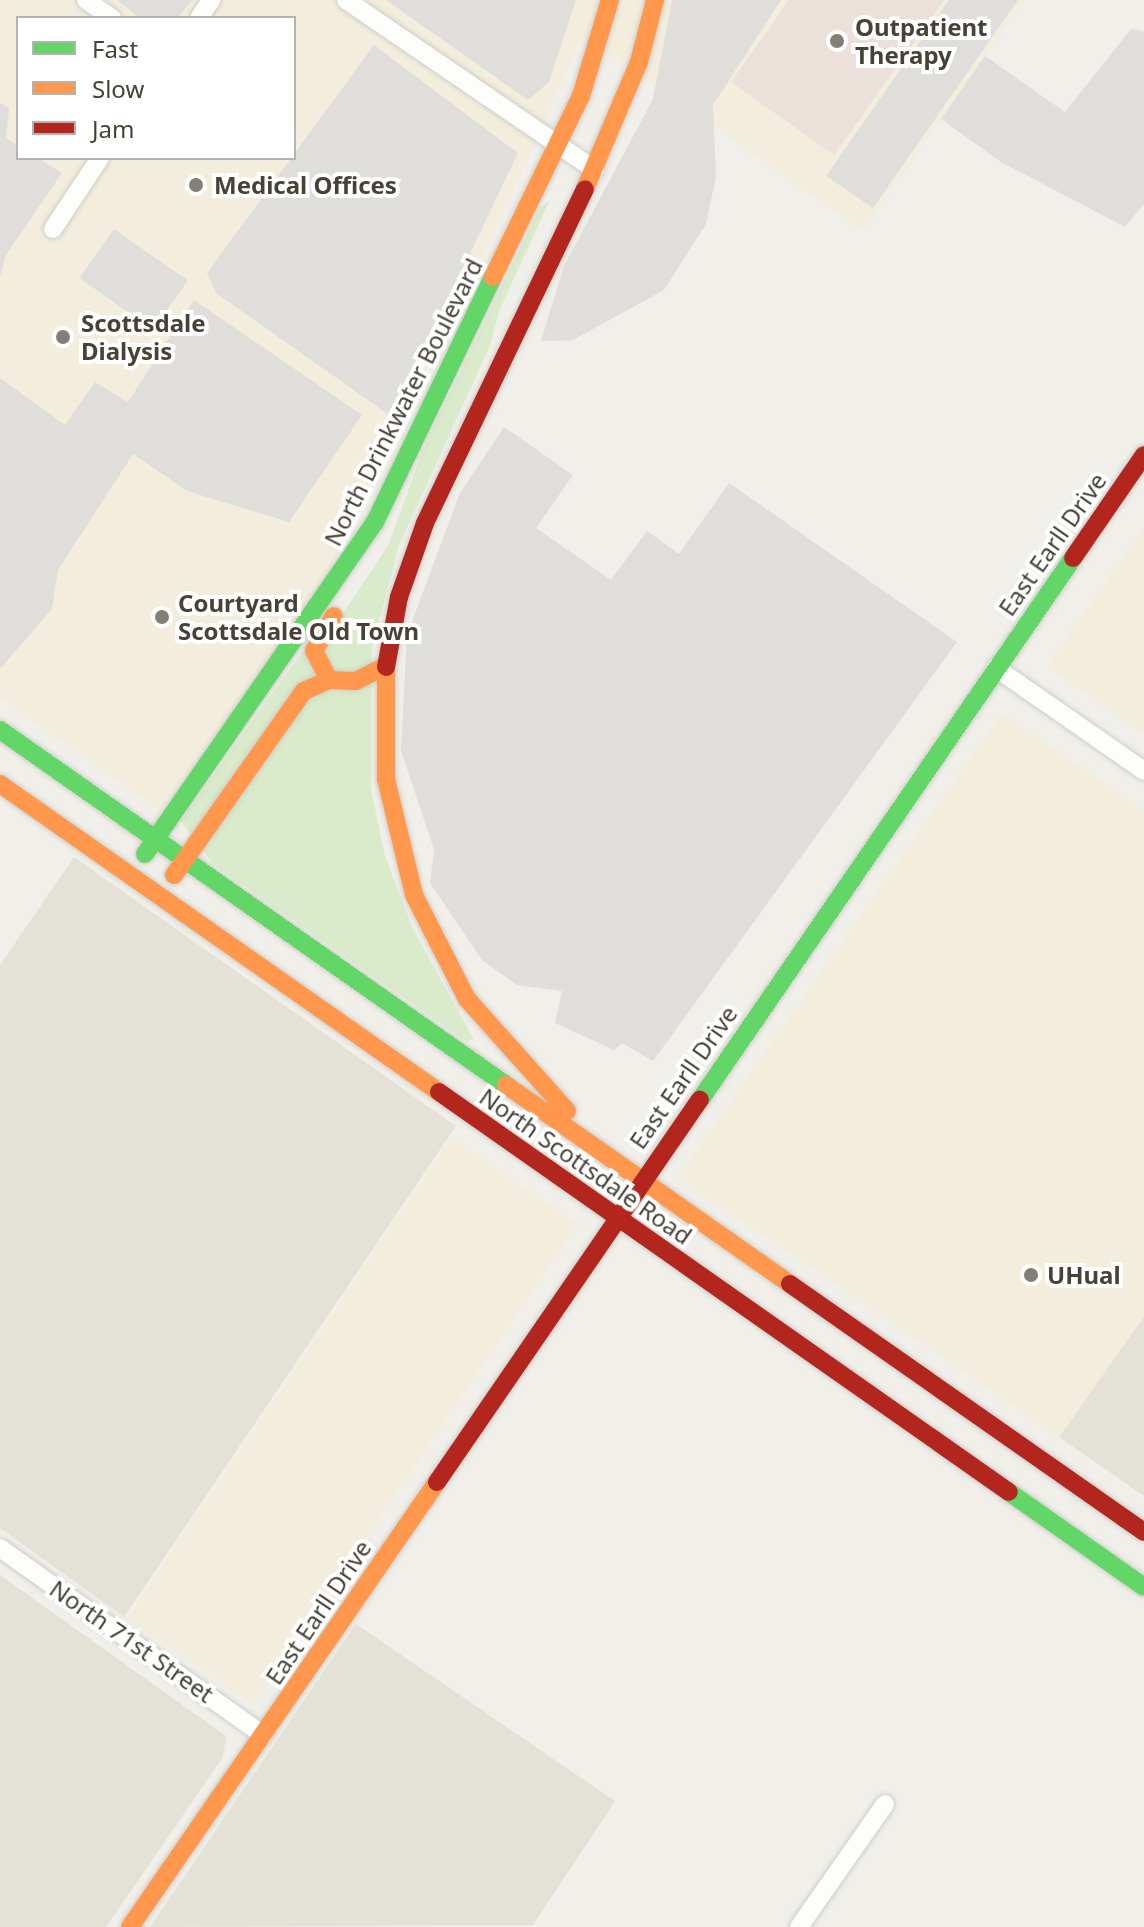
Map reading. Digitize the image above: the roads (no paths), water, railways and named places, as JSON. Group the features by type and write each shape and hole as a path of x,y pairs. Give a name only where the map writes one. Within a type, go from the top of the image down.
{"main road":[{"name":"North Drinkwater Boulevard","path":"130,876 342,574 384,506 557,146 594,60 610,0"},
{"path":"608,1152 502,1044 467,999 429,930 392,820 383,745 386,666 415,547 595,170 631,87 655,0"},
{"name":"East Earll Drive","path":"130,1927 616,1215 1144,455"},
{"path":"329,680 316,663 315,645 358,582 384,506"},
{"path":"159,896 299,697 329,680 356,681 386,666"},
{"name":"North Scottsdale Road","path":"0,730 608,1152 1144,1532"},
{"name":"North Scottsdale Road","path":"0,784 1144,1587"}],"street":[{"path":"86,0 109,16"},
{"path":"346,0 595,170"},
{"path":"53,229 99,160"},
{"path":"996,668 1144,771"},
{"name":"North 71st Street","path":"0,1548 263,1735"},
{"path":"799,1927 885,1804"}],"place":[{"name":"Outpatient Therapy","path":"837,41"},
{"name":"Medical Offices","path":"196,185"},
{"name":"Scottsdale Dialysis","path":"63,337"},
{"name":"Courtyard Scottsdale Old Town","path":"162,617"},
{"name":"UHual","path":"1031,1275"}]}
